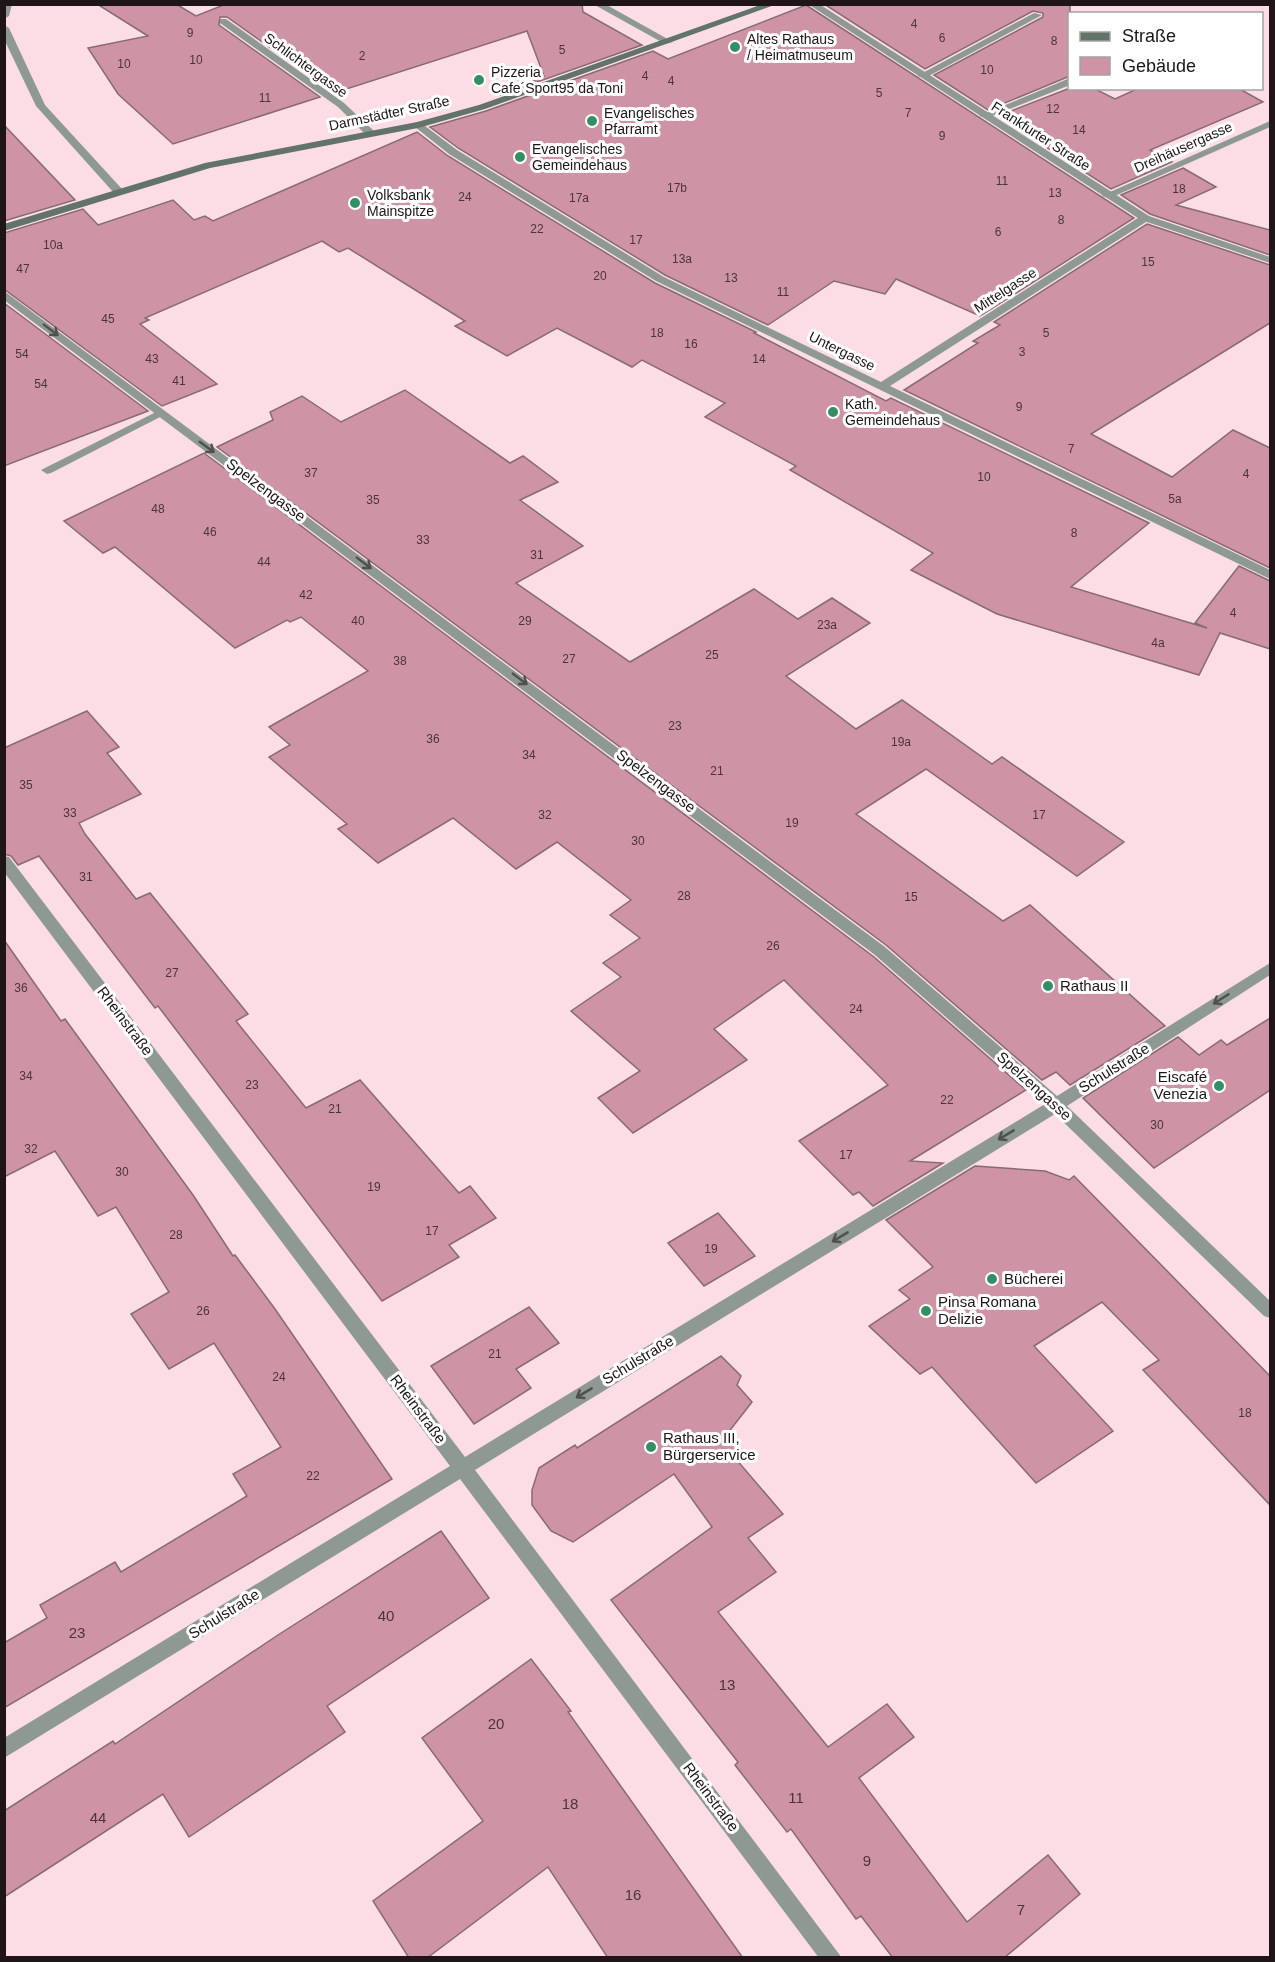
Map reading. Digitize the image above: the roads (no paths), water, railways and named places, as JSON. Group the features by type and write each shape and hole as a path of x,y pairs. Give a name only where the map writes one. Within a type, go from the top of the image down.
{"main road":[{"name":"Darmstädter Straße","path":"4,228 118,191 251,156 418,124 530,92 773,4"}],"street":[{"path":"4,16 8,4"},
{"path":"597,4 668,42"},
{"name":"Frankfurter Straße","path":"812,4 1106,196 1145,218 1270,260"},
{"path":"922,76 1037,15"},
{"name":"Schlichtergasse","path":"223,21 341,105 371,134"},
{"path":"4,28 41,106 118,191"},
{"path":"984,116 1068,82"},
{"name":"Untergasse","path":"418,124 453,152 660,279 1270,575"},
{"name":"Dreihäusergasse","path":"1106,196 1270,124"},
{"name":"Mittelgasse","path":"880,387 1145,218"},
{"name":"Spelzengasse","path":"4,294 880,951 1056,1105 1270,1311"},
{"path":"47,470 160,412"},
{"name":"Rheinstraße","path":"4,861 832,1958"},
{"name":"Schulstraße","path":"4,1749 1056,1105 1270,968"}],"place":[{"name":"Altes Rathaus / Heimatmuseum","path":"735,47"},
{"name":"Pizzeria Cafe´Sport95 da Toni","path":"479,80"},
{"name":"Evangelisches Pfarramt","path":"592,121"},
{"name":"Evangelisches Gemeindehaus","path":"520,157"},
{"name":"Volksbank Mainspitze","path":"355,203"},
{"name":"Kath. Gemeindehaus","path":"833,412"},
{"name":"Rathaus II","path":"1048,986"},
{"name":"Eiscafé Venezia","path":"1219,1086"},
{"name":"Bücherei","path":"992,1279"},
{"name":"Pinsa Romana Delizie","path":"926,1311"},
{"name":"Rathaus III, Bürgerservice","path":"651,1447"}]}
